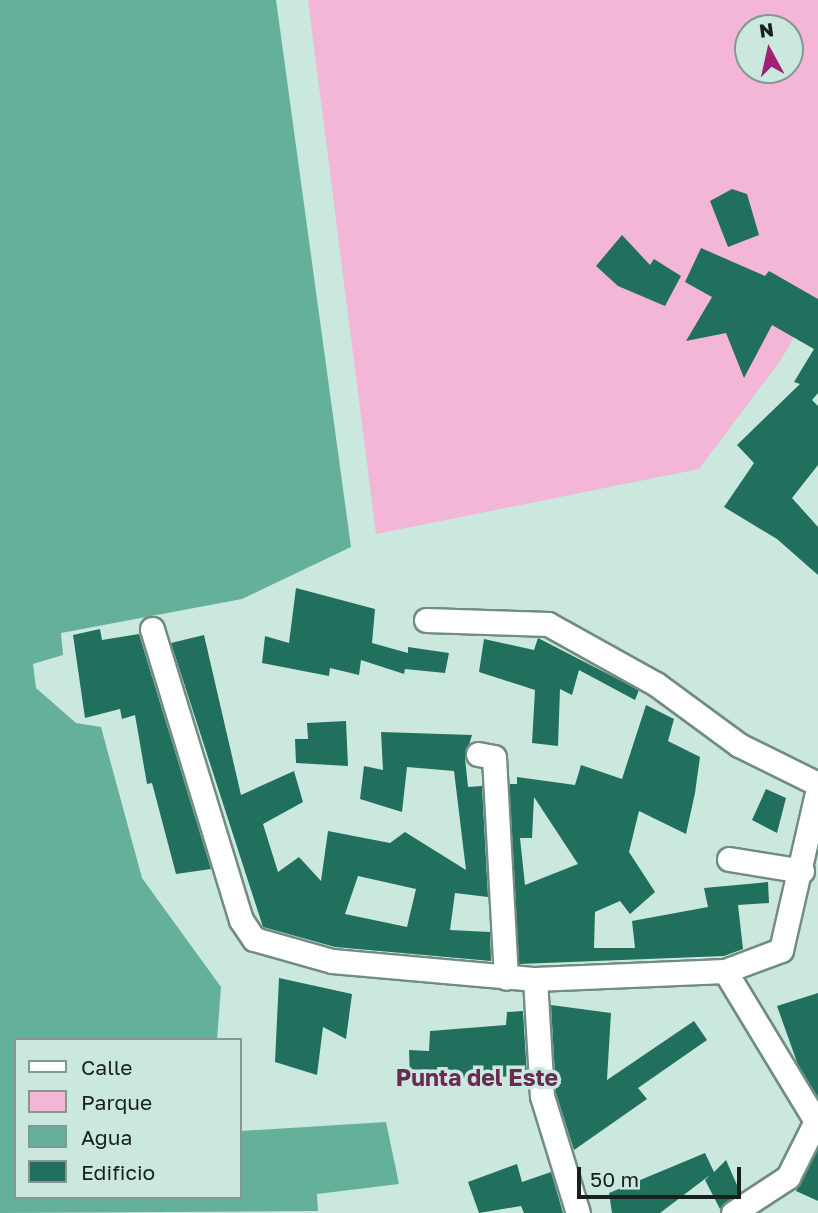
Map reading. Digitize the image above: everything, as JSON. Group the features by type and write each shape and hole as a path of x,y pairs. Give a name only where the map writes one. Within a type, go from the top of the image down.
{"street":[{"path":"152,629 241,920 254,939 332,961 535,979 725,971 781,950 802,871 818,786 739,745 656,684 548,624 426,620"},
{"path":"478,754 494,757 506,978"},
{"path":"729,859 802,871"},
{"path":"725,971 816,1118 788,1177 733,1213"},
{"path":"535,979 542,1096 578,1213"}],"green space":[{"path":"308,0 818,0 818,297 780,361 699,469 376,534"}],"water":[{"path":"0,0 276,0 351,547 242,599 61,633 63,655 33,664 36,688 76,723 101,727 142,878 221,987 217,1038 14,1038 14,1199 242,1199 242,1131 386,1122 399,1184 317,1194 318,1211 0,1213"}],"building":[{"path":"732,189 747,194 759,235 728,247 710,201"},
{"path":"622,235 650,265 654,259 681,276 665,306 618,286 596,266"},
{"path":"701,248 765,276 769,271 818,299 818,393 812,400 818,406 818,465 792,498 818,527 818,575 777,539 724,507 754,463 737,445 800,384 794,382 814,349 772,325 744,378 726,333 686,341 712,297 685,282"},
{"path":"296,588 375,609 372,643 408,653 408,647 449,653 445,673 405,669 404,674 361,660 359,675 330,668 329,676 262,663 265,636 289,643"},
{"path":"100,629 102,640 139,634 211,869 176,874 152,783 147,784 135,715 122,719 120,709 85,718 73,635"},
{"path":"204,635 241,795 294,771 303,802 263,824 278,872 299,857 321,881 328,831 390,843 405,832 466,870 454,771 407,767 402,812 360,799 364,766 383,770 381,732 472,735 465,758 468,787 482,786 488,897 455,893 450,930 490,932 491,961 335,947 263,927 171,643","holes":["358,876 416,889 407,927 345,914"]},
{"path":"538,638 639,690 635,700 579,670 572,695 560,689 558,746 532,743 535,690 479,672 484,639 534,650"},
{"path":"646,705 674,719 668,741 700,757 686,834 639,811 629,852 655,892 630,914 620,901 595,912 594,948 635,948 632,921 708,907 704,888 768,882 769,903 738,905 743,949 724,956 519,964 509,784 517,784 517,777 575,785 581,765 622,779","holes":["534,797 578,864 525,885 520,838 532,838"]},
{"path":"346,721 348,766 296,763 295,739 308,739 307,723"},
{"path":"766,789 786,798 777,833 752,820"},
{"path":"279,978 352,994 346,1039 323,1027 317,1075 275,1062"},
{"path":"818,993 818,1098 798,1065 777,1006"},
{"path":"551,1005 611,1013 607,1080 694,1021 707,1040 638,1088 647,1099 574,1150 556,1093"},
{"path":"523,1011 527,1076 410,1079 409,1050 429,1051 430,1031 506,1025 507,1012"},
{"path":"818,1148 818,1201 796,1191"},
{"path":"705,1153 714,1172 726,1160 740,1192 720,1209 705,1180 710,1175 660,1213 612,1213 609,1193"},
{"path":"517,1164 522,1182 551,1172 563,1213 524,1213 521,1206 479,1213 468,1182"}],"district":[{"name":"Punta del Este","path":"477,1077"}]}
